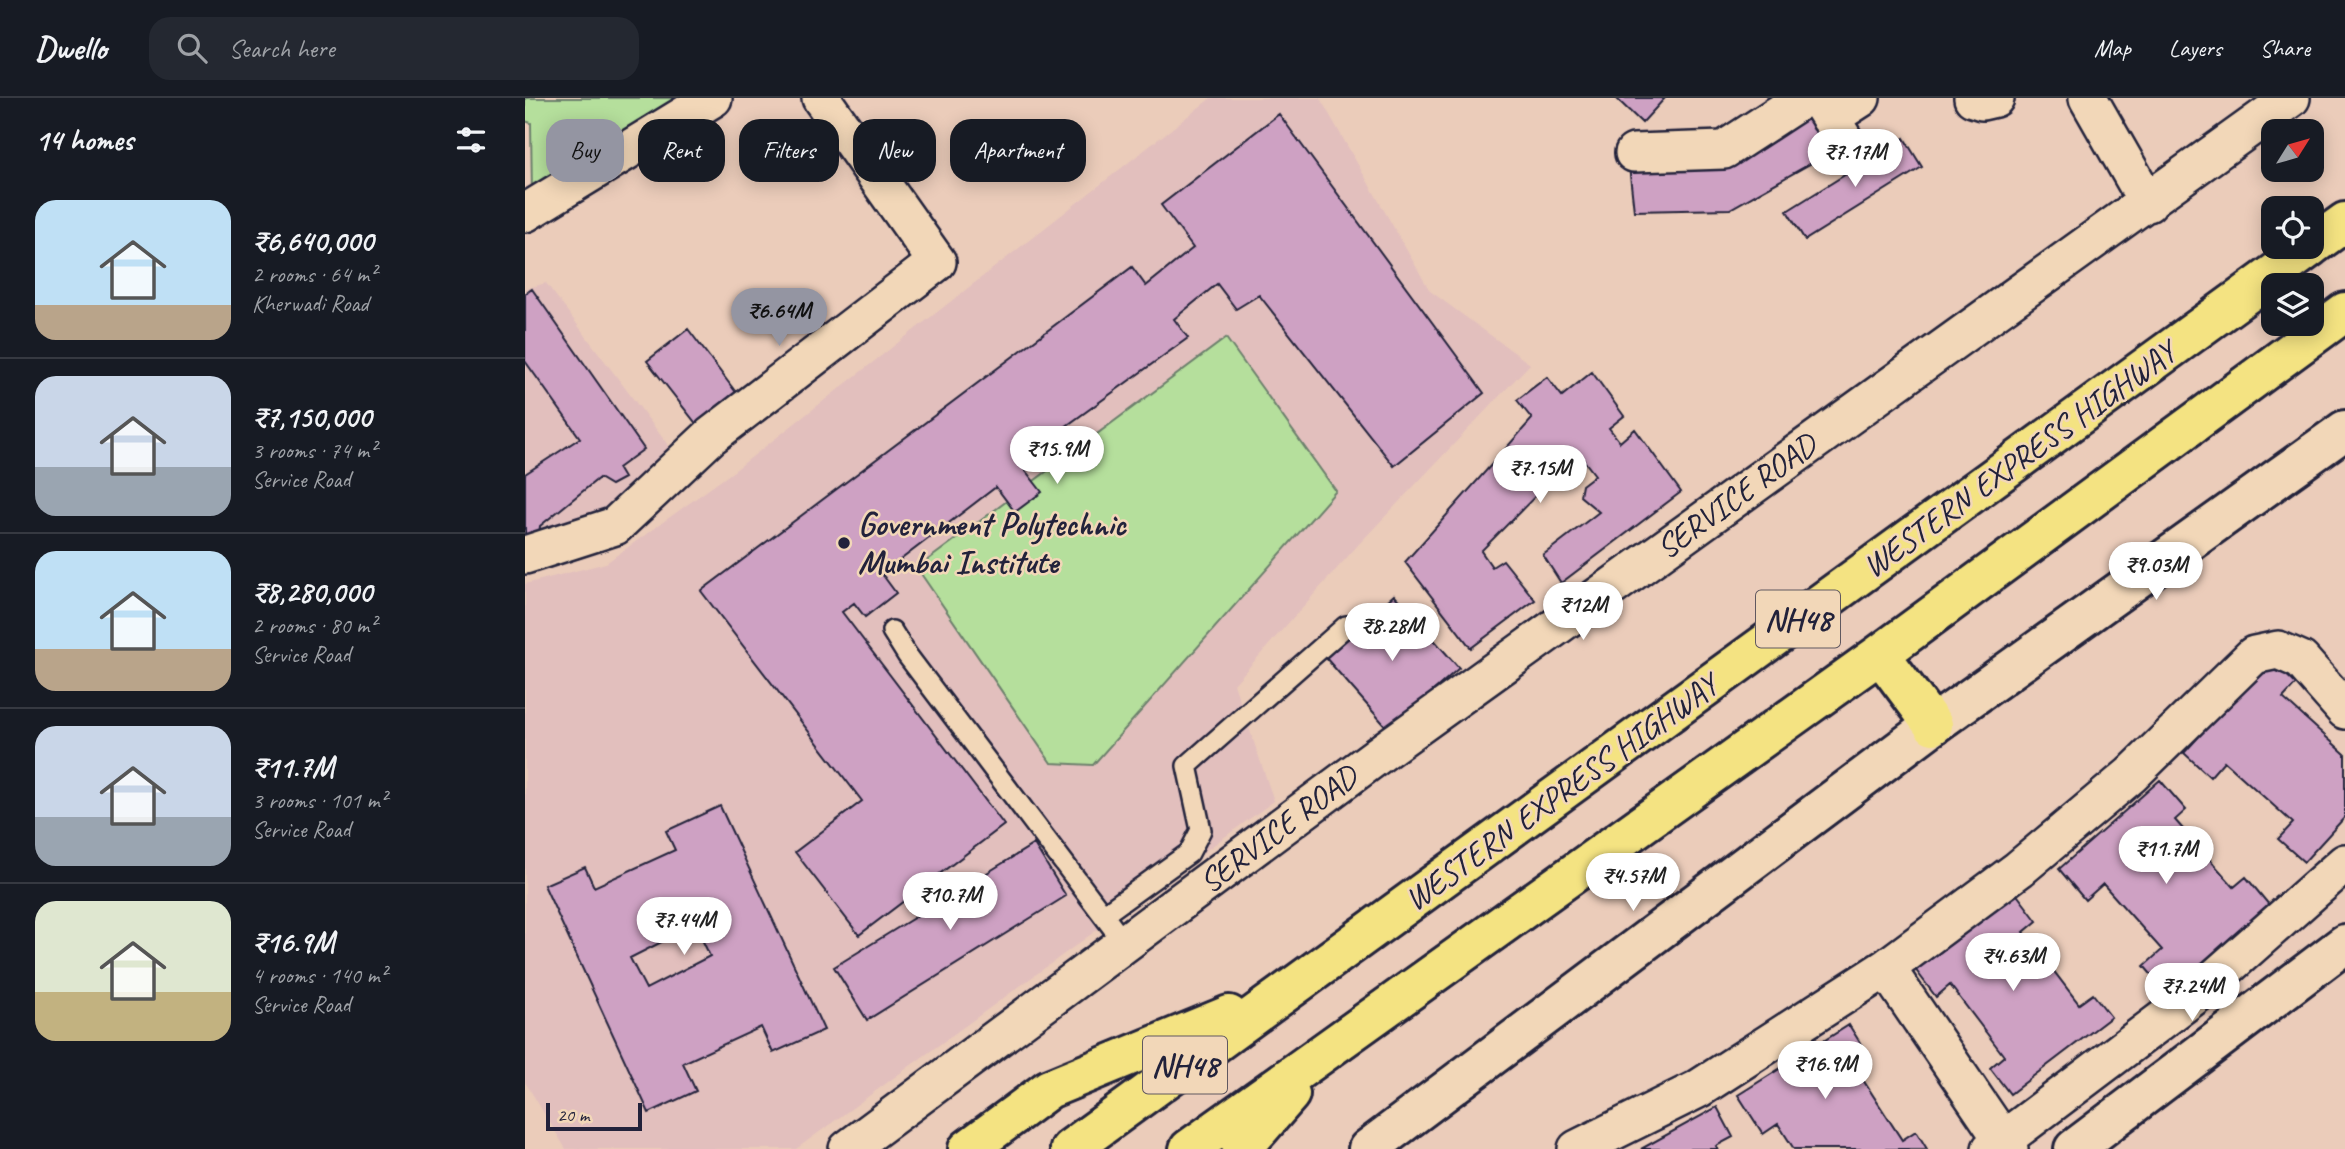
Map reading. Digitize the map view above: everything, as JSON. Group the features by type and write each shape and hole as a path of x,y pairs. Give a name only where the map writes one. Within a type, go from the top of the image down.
{"highway":[{"name":"WESTERN EXPRESS HIGHWAY","path":"2324,237 2345,222"},
{"name":"WESTERN EXPRESS HIGHWAY","path":"1286,992 2293,259"},
{"name":"NH48","path":"1189,1149 1880,654 2345,312"},
{"path":"1880,654 1933,725"},
{"name":"NH48","path":"1077,1143 1286,992"},
{"path":"968,1149 1049,1089 1286,992"},
{"path":"1242,1149 1332,1045"}],"street":[{"path":"525,213 713,98"},
{"path":"525,555 615,526 711,436 937,262 821,98"},
{"path":"1634,153 1724,150 1861,98"},
{"path":"1973,98 1982,101 1995,98"},
{"path":"2088,98 2148,203"},
{"name":"SERVICE ROAD","path":"848,1149 1385,750 1967,328 2148,203 2291,98"},
{"path":"1368,1149 1933,725 2345,430"},
{"path":"1577,1149 1698,1089 1887,968 1997,886 2131,775 2254,655 2278,650 2301,660 2345,710"},
{"path":"1887,968 2001,1146 2198,993 2345,863"},
{"path":"2074,1149 2345,944"}],"lane":[{"path":"1103,915 1189,853 1201,830 1188,766 1346,625"},
{"path":"892,631 1125,944"}],"shaded area":[{"path":"1211,98 1320,98 1430,291 1530,364 1358,545 1234,684 1274,801 796,1149 566,1149 525,1082 525,584 606,563 734,471"},
{"path":"546,283 677,457 588,521 525,546 525,289"}],"green space":[{"path":"525,98 693,98 659,119 638,119 638,132 624,140 624,119 546,119 546,182 556,182 532,197 531,123 525,121"},
{"path":"1226,338 1336,491 1093,765 1051,763 917,568"}],"building":[{"path":"1616,98 1665,98 1642,123"},
{"path":"1811,98 1838,148 1730,209 1634,211 1628,157 1723,159"},
{"name":"Government Polytechnic Mumbai Institute","path":"1279,114 1484,393 1394,466 1259,295 1236,309 1217,284 1174,319 1188,338 1018,461 1042,492 1015,512 996,487 882,574 896,593 865,617 854,603 842,612 1004,825 859,935 795,852 862,801 701,591 1132,267 1146,286 1193,248 1161,205"},
{"path":"1904,138 1922,167 1805,240 1787,211"},
{"path":"532,289 644,449 618,468 624,478 611,485 599,478 540,526 539,536 525,539 525,474 580,438 525,361 525,294"},
{"path":"688,329 738,395 698,426 647,361"},
{"path":"1592,372 1624,416 1609,428 1620,442 1635,429 1681,492 1561,583 1543,555 1599,512 1580,496 1582,485 1595,475 1578,453 1481,551 1492,567 1503,560 1535,600 1471,648 1405,562 1532,419 1517,400 1547,377 1562,396"},
{"path":"1394,595 1459,668 1389,730 1325,657"},
{"path":"2269,659 2296,684 2283,698 2345,754 2345,817 2304,862 2278,839 2293,823 2224,761 2210,777 2184,753"},
{"path":"2160,780 2186,810 2175,820 2234,887 2246,877 2270,906 2169,995 2144,966 2162,950 2103,884 2085,900 2059,869"},
{"path":"720,806 824,1030 773,1053 761,1027 683,1063 696,1091 649,1113 544,885 585,867 594,887 675,850 666,831","holes":["695,925 710,956 646,989 630,958"]},
{"path":"1034,844 1066,896 867,1020 834,967"},
{"path":"2015,892 2037,921 2024,932 2079,1004 2093,994 2111,1017 2010,1094 1990,1068 2004,1056 1950,985 1936,997 1915,969"},
{"path":"1849,1025 1869,1057 1854,1066 1902,1140 1916,1131 1927,1149 1794,1149 1778,1124 1763,1134 1738,1095"},
{"path":"1717,1107 1733,1137 1716,1146 1718,1149 1641,1149"}],"place":[{"name":"Government Polytechnic Mumbai Institute","path":"844,543"}]}
